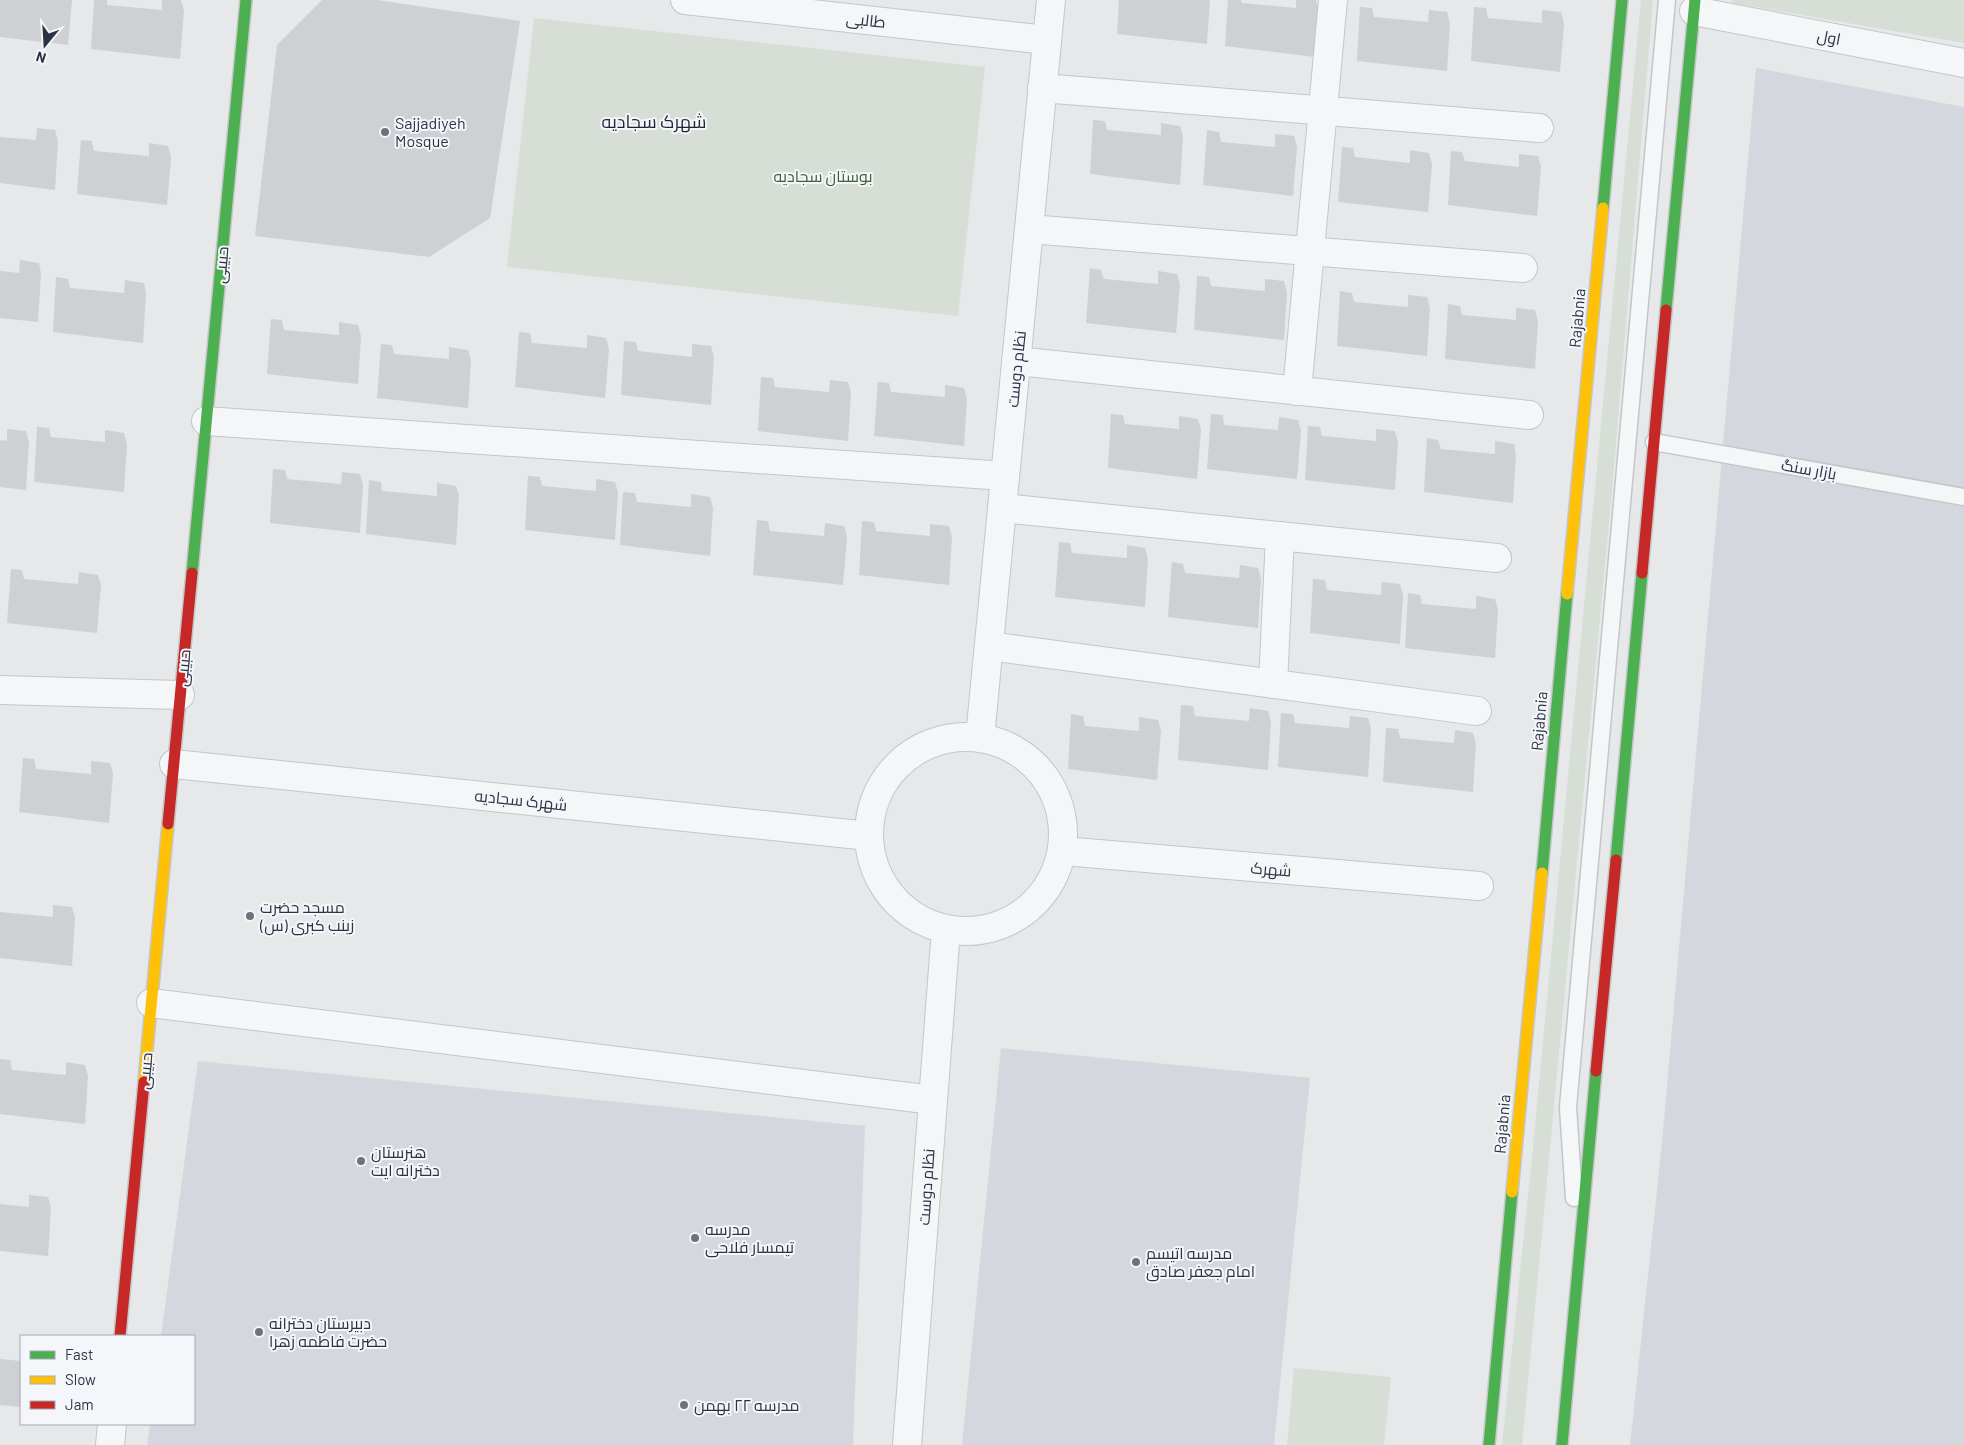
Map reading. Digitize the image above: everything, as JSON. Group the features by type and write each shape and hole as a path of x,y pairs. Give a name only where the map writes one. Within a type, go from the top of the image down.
{"main road":[{"name":"حبیبی","path":"120,1335 246,0"},
{"name":"Rajabnia","path":"1489,1445 1622,0"},
{"path":"1562,1445 1694,6"}],"street":[{"name":"طالبی","path":"685,0 769,5 1047,40"},
{"name":"نظام دوست","path":"980,737 1051,0"},
{"path":"1297,391 1333,0"},
{"name":"اول","path":"1694,6 1964,64"},
{"path":"1042,88 1539,128"},
{"path":"1029,229 1523,268"},
{"path":"1016,361 1529,416"},
{"path":"206,421 1005,476"},
{"path":"1002,508 1497,558"},
{"path":"1273,684 1280,536"},
{"path":"989,646 1477,710"},
{"path":"0,690 180,695"},
{"path":"980,737 1010,746 1035,765 1054,790 1063,820 1063,851 1052,881 1033,905 1007,922 977,930 946,929 917,918 892,898 875,869 869,836 874,802 890,773 915,751 946,738 980,737"},
{"name":"شهرک سجادیه","path":"174,764 869,836"},
{"name":"شهرک","path":"1063,851 1479,886"},
{"name":"نظام دوست","path":"907,1445 946,929"},
{"path":"151,1003 933,1100"},
{"path":"110,1445 112,1425"}],"lane":[{"path":"1579,1264 1568,1107 1666,0"},
{"name":"بازار سنگ","path":"1654,442 1964,497"}],"shaded area":[{"path":"1756,68 1964,107 1964,1445 1630,1445 1662,1143"},
{"name":"مدرسه اتیسم امام جعفر صادق","path":"1001,1048 1310,1078 1274,1445 962,1445"},
{"path":"198,1061 865,1126 853,1445 147,1445 150,1425 195,1425 195,1335 161,1335"}],"green space":[{"path":"1641,0 1653,0 1612,491 1522,1445 1502,1445 1533,1148"},
{"path":"1732,0 1964,0 1964,43 1732,3"},
{"name":"بوستان سجادیه","path":"534,18 985,67 958,316 507,267"},
{"path":"1294,1368 1391,1377 1384,1445 1287,1445"}],"building":[{"path":"0,0 72,0 68,45 0,37"},
{"path":"94,0 107,0 107,5 162,10 162,0 181,0 184,11 180,59 91,49"},
{"name":"Sajjadiyeh Mosque","path":"322,0 377,0 520,21 490,218 429,257 255,236 277,45"},
{"path":"1119,0 1210,0 1207,44 1117,34"},
{"path":"1228,0 1241,0 1242,3 1296,8 1296,0 1316,0 1318,9 1315,57 1225,46"},
{"path":"1360,7 1372,8 1374,17 1428,22 1429,10 1447,12 1450,23 1447,71 1357,61"},
{"path":"1474,7 1486,8 1488,18 1542,23 1542,10 1561,12 1564,24 1560,72 1471,61"},
{"path":"1093,120 1105,121 1107,130 1161,135 1161,123 1180,126 1183,136 1180,185 1090,174"},
{"path":"37,128 55,130 58,141 55,190 0,183 0,137 36,140"},
{"path":"1207,130 1219,132 1221,142 1275,147 1275,134 1294,136 1297,147 1293,196 1203,185"},
{"path":"81,140 92,141 94,151 149,156 149,143 168,146 171,157 167,205 77,194"},
{"path":"1342,147 1353,148 1355,157 1410,163 1410,150 1429,153 1432,164 1428,212 1338,202"},
{"path":"1451,151 1462,152 1465,161 1519,167 1519,154 1538,156 1541,167 1537,216 1448,205"},
{"path":"20,260 39,263 41,274 38,322 0,318 0,271 19,273"},
{"path":"1090,268 1101,270 1104,279 1158,284 1158,271 1177,274 1180,285 1176,333 1086,323"},
{"path":"1197,276 1209,277 1211,286 1265,291 1265,279 1284,281 1287,292 1284,340 1194,330"},
{"path":"56,277 68,279 70,288 124,293 125,280 144,283 146,294 143,343 53,332"},
{"path":"1340,291 1352,293 1354,302 1408,307 1408,295 1427,297 1430,308 1427,356 1337,346"},
{"path":"1448,304 1460,306 1462,315 1516,320 1516,308 1535,310 1538,321 1535,369 1445,359"},
{"path":"271,319 282,320 284,330 339,335 339,322 358,325 361,336 358,384 267,374"},
{"path":"519,332 530,333 532,343 587,348 587,335 606,338 609,349 605,398 515,387"},
{"path":"624,341 636,342 638,351 692,357 692,344 711,346 714,357 711,405 621,395"},
{"path":"381,344 392,345 394,354 449,359 449,347 468,350 471,360 468,408 377,398"},
{"path":"761,377 773,378 775,387 829,392 830,380 848,382 851,393 848,441 758,431"},
{"path":"878,382 889,383 891,392 945,397 945,385 964,388 967,399 964,446 874,436"},
{"path":"1111,414 1123,415 1125,424 1179,429 1179,416 1198,419 1201,430 1197,479 1108,468"},
{"path":"1211,414 1223,415 1224,425 1278,430 1279,417 1298,420 1301,431 1297,479 1207,469"},
{"path":"1308,426 1320,427 1322,436 1376,441 1376,429 1395,431 1398,442 1395,490 1305,480"},
{"path":"37,427 49,428 51,437 105,442 105,430 124,433 127,444 124,492 34,482"},
{"path":"7,429 26,431 29,442 26,490 0,487 0,440 7,441"},
{"path":"1427,438 1438,440 1441,449 1495,454 1495,441 1514,444 1516,455 1513,503 1424,492"},
{"path":"273,469 285,470 287,479 341,484 342,472 360,474 363,485 360,533 270,523"},
{"path":"528,476 540,477 542,486 596,491 596,479 615,482 618,492 615,540 525,530"},
{"path":"369,480 381,482 382,491 437,496 437,483 456,486 459,496 456,545 366,534"},
{"path":"623,492 635,493 637,502 691,507 691,494 710,497 713,508 710,556 620,545"},
{"path":"757,520 768,521 770,531 824,536 825,523 844,526 847,537 843,585 753,575"},
{"path":"862,521 874,522 876,531 930,536 930,524 949,526 952,537 949,585 859,575"},
{"path":"1059,542 1070,543 1072,553 1127,558 1127,545 1145,548 1148,559 1145,607 1055,597"},
{"path":"1172,562 1183,564 1185,573 1239,578 1240,565 1258,568 1261,579 1258,628 1168,617"},
{"path":"11,569 22,570 24,579 78,584 79,572 98,575 101,585 97,633 7,623"},
{"path":"1313,579 1325,580 1327,590 1381,595 1382,582 1400,584 1403,595 1400,644 1310,633"},
{"path":"1408,593 1420,595 1422,604 1476,609 1476,596 1495,599 1498,610 1495,658 1405,648"},
{"path":"1181,705 1193,706 1195,716 1249,721 1250,708 1268,711 1271,722 1268,770 1178,760"},
{"path":"1281,713 1293,714 1295,723 1349,728 1350,716 1368,718 1371,729 1368,777 1278,767"},
{"path":"1071,714 1083,716 1085,726 1139,731 1139,717 1158,720 1161,731 1157,780 1068,769"},
{"path":"1386,728 1398,729 1400,738 1454,743 1455,730 1473,733 1476,744 1473,792 1383,782"},
{"path":"23,758 34,759 36,769 91,774 91,761 110,763 113,774 109,823 19,812"},
{"path":"53,905 72,907 75,918 72,966 0,958 0,912 53,917"},
{"path":"0,1059 10,1060 12,1070 66,1075 66,1062 85,1065 88,1076 85,1124 0,1114"},
{"path":"29,1195 48,1197 51,1208 48,1256 0,1251 0,1204 29,1207"},
{"path":"0,1359 20,1361 20,1407 0,1405"}],"traffic: fast":[{"path":"192,573 246,0"},
{"path":"1603,208 1622,0"},
{"path":"1666,310 1695,0"},
{"path":"1616,860 1642,573"},
{"path":"1542,873 1567,594"},
{"path":"1562,1445 1596,1071"},
{"path":"1489,1445 1512,1192"}],"traffic: slow":[{"path":"1567,594 1603,208"},
{"path":"144,1082 168,824"},
{"path":"1512,1192 1542,873"}],"traffic: jam":[{"path":"1642,573 1666,310"},
{"path":"168,824 192,573"},
{"path":"1596,1071 1616,860"},
{"path":"120,1335 144,1082"}],"place":[{"name":"Sajjadiyeh Mosque","path":"385,132"},
{"name":"مسجد حضرت زینب کبری (س)","path":"250,916"},
{"name":"هنرستان دخترانه ایت","path":"361,1161"},
{"name":"مدرسه تیمسار فلاحی","path":"695,1238"},
{"name":"مدرسه اتیسم امام جعفر صادق","path":"1136,1262"},
{"name":"دبیرستان دخترانه حضرت فاطمه زهرا","path":"259,1332"},
{"name":"مدرسه ۲۲ بهمن","path":"684,1405"}],"district":[{"name":"شهرک سجادیه","path":"654,122"}]}
